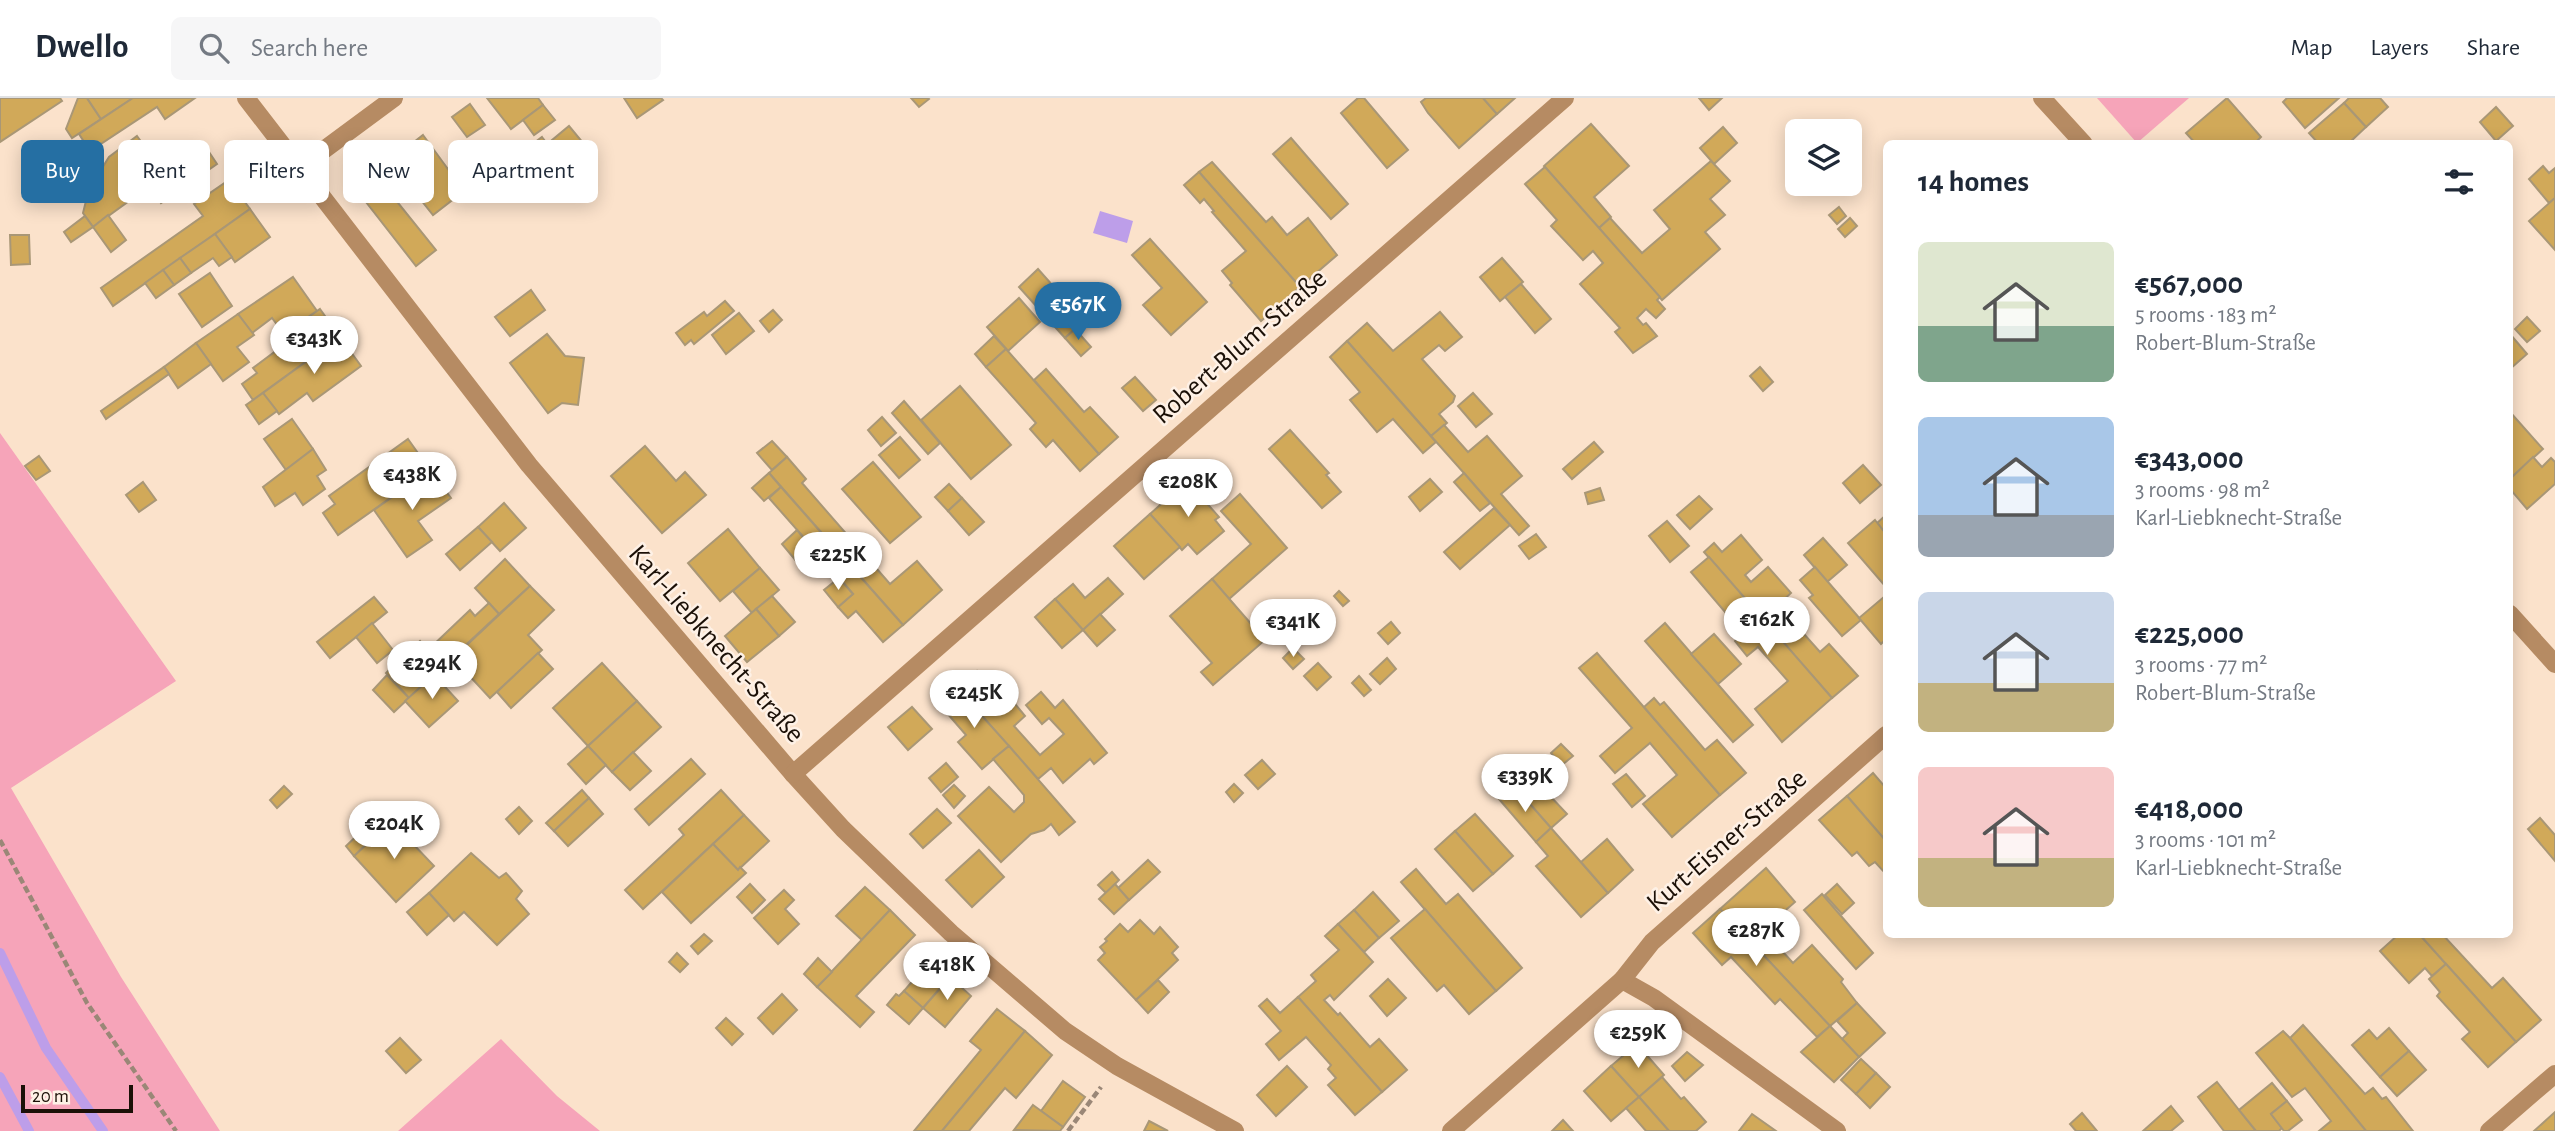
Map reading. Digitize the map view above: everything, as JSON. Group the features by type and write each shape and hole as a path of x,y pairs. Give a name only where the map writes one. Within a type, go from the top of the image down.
{"street":[{"name":"Karl-Liebknecht-Straße","path":"246,98 277,140"},
{"path":"329,146 394,98"},
{"name":"Robert-Blum-Straße","path":"793,774 1565,98"},
{"path":"2042,98 2080,140"},
{"name":"Karl-Liebknecht-Straße","path":"325,203 529,465 843,829 951,933 1066,1031 1117,1066 1236,1131"},
{"path":"2513,617 2555,664"},
{"name":"Kurt-Eisner-Straße","path":"1451,1131 1622,980 1652,942 1883,738"},
{"path":"1622,980 1654,998 1837,1131"},
{"path":"2488,1131 2555,1074"}],"path":[{"path":"0,840 86,1003 176,1131"},
{"path":"1068,1131 1117,1066"}],"shaded area":[{"path":"2097,98 2189,98 2140,140 2134,140"},
{"path":"1100,211 1133,221 1127,243 1093,233"},
{"path":"0,433 176,681 11,788 121,977 220,1131 0,1131"},
{"path":"501,1039 557,1096 600,1131 398,1131"}],"building":[{"path":"0,98 60,98 62,101 0,142"},
{"path":"78,98 87,98 101,119 72,138 66,129"},
{"path":"87,98 133,98 101,119"},
{"path":"133,98 195,98 165,119 157,107 104,142 83,140 79,134"},
{"path":"487,98 538,98 543,105 511,129"},
{"path":"624,98 661,98 663,100 637,118"},
{"path":"911,98 928,98 929,99 919,107"},
{"path":"1358,98 1364,98 1408,150 1387,168 1341,113"},
{"path":"1426,98 1483,98 1497,114 1459,148 1428,113 1421,102"},
{"path":"1483,98 1515,98 1497,114"},
{"path":"1699,98 1722,98 1709,110"},
{"path":"2227,98 2261,137 2258,140 2192,140 2186,133"},
{"path":"2287,98 2339,98 2305,128 2283,102"},
{"path":"2349,98 2380,98 2388,107 2366,127 2344,103"},
{"path":"2344,103 2366,127 2352,140 2315,140 2309,133"},
{"path":"470,104 485,125 467,137 452,117"},
{"path":"543,105 555,120 534,135 523,120"},
{"path":"2496,107 2513,126 2495,140 2480,122"},
{"path":"1591,124 1629,166 1594,197 1611,217 1599,228 1544,166"},
{"path":"569,126 581,140 552,140"},
{"path":"1723,127 1737,143 1714,164 1700,148"},
{"path":"1291,138 1348,204 1331,219 1273,154"},
{"path":"118,150 118,203 126,203 93,227 83,213 86,203 104,203 104,165"},
{"path":"434,150 448,169 448,203 433,215 423,203 434,203"},
{"path":"210,154 217,164 210,169"},
{"path":"1711,161 1730,181 1710,199 1725,215 1705,232 1720,249 1662,300 1599,228 1610,218 1642,253 1670,229 1654,210"},
{"path":"1212,162 1266,222 1272,217 1287,235 1308,218 1337,255 1300,287 1199,172"},
{"path":"2543,166 2549,173 2555,168 2555,198 2549,203 2529,179"},
{"path":"1545,167 1660,297 1657,300 1665,309 1656,318 1646,309 1637,318 1643,325 1646,323 1657,336 1633,353 1615,332 1620,328 1580,284 1603,263 1593,251 1583,260 1551,226 1557,220 1525,184"},
{"path":"1199,172 1300,287 1261,321 1230,285 1232,283 1222,271 1246,251 1204,199 1200,203 1184,185"},
{"path":"224,183 224,203 246,203 250,209 113,306 101,288 203,216 194,204 210,203 210,193"},
{"path":"2555,198 2555,250 2529,221"},
{"path":"367,203 398,203 436,250 416,266"},
{"path":"1839,207 1846,216 1837,224 1829,215"},
{"path":"250,209 270,237 235,262 215,234"},
{"path":"108,215 126,240 111,252 93,227"},
{"path":"85,216 93,227 71,242 64,232"},
{"path":"1850,218 1857,226 1845,237 1838,229"},
{"path":"215,234 232,257 219,266 213,258 191,273 180,258"},
{"path":"10,235 29,235 30,264 11,265"},
{"path":"1150,239 1207,302 1171,335 1143,305 1162,288 1132,255"},
{"path":"180,258 191,273 174,285 163,270"},
{"path":"1502,258 1523,282 1500,301 1480,277"},
{"path":"1038,269 1084,321 1065,338 1019,287"},
{"path":"163,270 174,285 156,298 145,283"},
{"path":"210,273 232,306 202,327 179,294"},
{"path":"293,277 317,311 284,334 272,318 252,333 238,314"},
{"path":"1521,284 1551,319 1535,333 1505,297"},
{"path":"531,290 545,310 510,336 495,317"},
{"path":"1019,298 1040,322 1008,351 987,327"},
{"path":"725,301 734,311 694,344 691,340 685,345 676,333 704,312 707,316"},
{"path":"320,309 340,337 253,400 242,384 257,373 253,368 289,341 284,334"},
{"path":"773,310 782,320 769,332 760,321"},
{"path":"1440,312 1462,337 1445,351 1439,345 1422,359 1455,396 1453,402 1439,414 1447,423 1431,436 1347,341 1367,323 1393,351"},
{"path":"739,313 754,331 726,354 712,335"},
{"path":"238,314 254,335 237,347 249,362 223,381 196,343"},
{"path":"2527,317 2540,331 2527,342 2515,329"},
{"path":"1075,329 1091,347 1081,356 1065,338"},
{"path":"547,334 565,356 584,358 578,405 562,403 548,413 510,363"},
{"path":"994,336 1006,349 986,367 975,354"},
{"path":"340,337 361,366 313,401 307,393 279,414 263,393"},
{"path":"2513,338 2527,354 2513,366"},
{"path":"1347,341 1436,442 1423,453 1393,419 1377,432 1350,400 1360,392 1330,357"},
{"path":"196,343 211,364 178,388 164,367"},
{"path":"1006,349 1099,454 1080,471 1053,440 1046,447 1030,429 1036,423 986,367"},
{"path":"164,367 169,374 106,419 101,411"},
{"path":"1760,367 1773,382 1763,391 1750,376"},
{"path":"1046,369 1084,412 1090,407 1118,437 1099,454 1034,380"},
{"path":"1135,377 1156,400 1143,411 1122,388"},
{"path":"960,386 1011,445 971,479 921,420"},
{"path":"263,393 277,411 259,424 246,405"},
{"path":"1473,393 1492,414 1476,427 1458,406"},
{"path":"904,401 940,443 928,454 892,413"},
{"path":"2513,415 2543,449 2513,476"},
{"path":"882,417 896,433 881,446 868,430"},
{"path":"292,419 313,449 286,470 264,439"},
{"path":"1444,425 1468,452 1487,436 1522,476 1501,494 1529,526 1519,535 1431,436"},
{"path":"1290,430 1329,473 1326,475 1341,492 1322,508 1269,449"},
{"path":"900,437 920,460 899,478 879,455"},
{"path":"408,439 430,470 338,535 323,513 335,504 329,496"},
{"path":"772,441 787,457 772,470 757,453"},
{"path":"1594,442 1603,452 1572,479 1563,469"},
{"path":"645,446 676,481 685,472 706,495 662,533 611,476"},
{"path":"313,449 326,470 317,476 325,489 303,505 295,493 275,506 263,487"},
{"path":"39,456 50,471 36,480 25,466"},
{"path":"787,457 806,479 802,483 890,584 917,561 942,590 903,625 769,473"},
{"path":"2533,457 2542,467 2551,458 2555,462 2555,484 2527,509 2513,493 2513,476"},
{"path":"873,462 921,517 890,543 842,489"},
{"path":"1863,465 1881,485 1860,503 1843,483"},
{"path":"430,470 451,498 418,521 432,540 407,557 374,510"},
{"path":"769,473 781,487 764,501 752,488"},
{"path":"1464,473 1490,503 1480,511 1454,482"},
{"path":"1430,479 1442,492 1420,511 1409,497"},
{"path":"1187,481 1219,517 1215,520 1224,531 1197,554 1188,544 1182,550 1150,514"},
{"path":"143,482 156,500 139,512 126,495"},
{"path":"949,484 962,498 948,511 935,497"},
{"path":"781,487 833,546 821,557 769,498"},
{"path":"1600,488 1604,500 1588,504 1585,493"},
{"path":"1240,494 1287,548 1229,599 1212,579 1251,544 1221,511"},
{"path":"1699,496 1712,509 1690,529 1677,515"},
{"path":"962,498 984,522 969,535 948,511"},
{"path":"504,503 526,528 500,551 478,527"},
{"path":"1494,508 1510,525 1460,569 1444,552"},
{"path":"1150,514 1180,547 1144,579 1114,546"},
{"path":"1883,518 1883,530 1877,523"},
{"path":"1875,520 1883,530 1883,584 1848,543"},
{"path":"1667,521 1689,546 1670,562 1649,536"},
{"path":"478,527 492,542 460,570 446,554"},
{"path":"728,529 760,568 720,601 688,563"},
{"path":"797,530 812,548 797,562 782,544"},
{"path":"1536,534 1546,547 1529,559 1519,546"},
{"path":"1741,535 1762,560 1745,575 1751,582 1768,567 1791,593 1778,605 1820,652 1829,644 1858,676 1832,698 1704,552 1714,543 1722,552"},
{"path":"1823,538 1847,565 1827,582 1804,555"},
{"path":"833,546 903,625 883,642 856,611 848,618 838,607 853,594 821,557"},
{"path":"1709,557 1832,698 1782,742 1755,709 1788,681 1758,647 1747,656 1735,641 1743,633 1691,572"},
{"path":"505,559 530,586 499,614 475,588"},
{"path":"1815,567 1861,620 1842,636 1809,598 1813,595 1800,580"},
{"path":"760,568 779,590 752,613 733,591"},
{"path":"839,578 853,594 838,607 824,590"},
{"path":"1108,578 1123,594 1083,630 1055,599 1073,584 1085,598"},
{"path":"1212,579 1265,640 1213,685 1201,672 1212,663 1170,616"},
{"path":"530,586 554,610 528,635 542,650 490,698 453,658"},
{"path":"1339,591 1349,601 1343,606 1334,596"},
{"path":"772,596 795,622 779,636 756,609"},
{"path":"374,597 387,612 330,658 317,642"},
{"path":"1883,598 1881,644 1859,618"},
{"path":"1055,599 1083,630 1062,648 1035,617"},
{"path":"489,603 499,614 409,698 386,673 420,641 428,650 470,610 475,616"},
{"path":"756,609 779,636 747,662 725,636"},
{"path":"1100,614 1115,630 1097,646 1083,630"},
{"path":"1391,622 1400,633 1388,644 1378,633"},
{"path":"372,623 393,650 377,663 356,637"},
{"path":"1665,623 1753,725 1733,742 1645,641"},
{"path":"1714,634 1741,664 1718,684 1691,654"},
{"path":"1293,648 1304,659 1293,669 1283,658"},
{"path":"538,653 553,669 511,708 497,692"},
{"path":"1597,653 1720,795 1672,837 1643,804 1677,775 1650,743 1615,773 1600,756 1632,728 1579,668"},
{"path":"1387,658 1396,669 1380,684 1370,674"},
{"path":"602,663 637,701 588,746 553,708"},
{"path":"1318,663 1331,677 1317,690 1304,676"},
{"path":"977,671 1006,704 1011,699 1025,716 1014,726 1040,755 1064,734 1049,718 1042,724 1026,705 1041,692 1055,708 1063,700 1107,753 1094,764 1090,759 1063,783 1051,768 1038,779 957,688"},
{"path":"387,675 409,698 394,712 373,690"},
{"path":"434,675 458,701 429,727 405,701"},
{"path":"1359,676 1371,690 1364,696 1352,683"},
{"path":"957,688 1009,746 982,769 958,742 966,735 940,705"},
{"path":"1654,698 1660,705 1664,702 1705,750 1717,740 1746,773 1720,795 1644,707"},
{"path":"637,701 661,727 612,772 588,746"},
{"path":"912,707 932,729 908,750 888,727"},
{"path":"1561,744 1573,756 1562,765 1551,753"},
{"path":"588,746 606,765 586,784 568,764"},
{"path":"1009,746 1075,822 1059,835 1051,824 1044,830 1031,834 1001,862 958,816 989,787 1014,812 1024,802 1024,795 993,759"},
{"path":"633,752 651,771 630,790 612,772"},
{"path":"691,759 705,774 649,825 635,809"},
{"path":"1262,760 1275,774 1258,789 1245,775"},
{"path":"946,763 958,777 941,792 929,778"},
{"path":"1873,773 1883,785 1883,838 1847,796"},
{"path":"1626,774 1645,796 1632,807 1613,784"},
{"path":"1528,775 1548,798 1550,796 1567,814 1551,828 1514,786"},
{"path":"1234,784 1243,793 1234,802 1226,792"},
{"path":"954,785 965,796 954,808 943,795"},
{"path":"284,786 292,794 277,808 270,800"},
{"path":"1514,786 1551,828 1536,842 1499,799"},
{"path":"582,790 589,798 554,831 546,823"},
{"path":"721,790 744,815 643,909 625,890 684,835 679,829"},
{"path":"1847,796 1883,838 1883,871 1875,862 1869,866 1857,852 1852,856 1819,820"},
{"path":"589,798 603,814 568,846 554,831"},
{"path":"519,807 532,821 519,834 506,819"},
{"path":"937,809 951,823 923,848 910,834"},
{"path":"1475,814 1513,856 1493,874 1455,831"},
{"path":"744,815 769,841 738,870 713,844"},
{"path":"2540,818 2555,835 2555,861 2528,829"},
{"path":"391,821 434,866 396,902 354,856"},
{"path":"370,823 379,832 354,856 346,846"},
{"path":"1551,828 1608,893 1581,917 1536,866 1548,856 1536,842"},
{"path":"1455,831 1493,874 1473,891 1435,849"},
{"path":"1607,839 1633,870 1608,893 1581,862"},
{"path":"713,844 738,870 740,867 746,873 691,923 662,892"},
{"path":"979,850 1004,877 972,907 946,880"},
{"path":"471,853 499,878 506,873 522,891 516,899 529,914 497,945 464,912 454,921 429,893"},
{"path":"1148,860 1160,872 1129,900 1118,888"},
{"path":"1766,868 1795,902 1763,930 1793,963 1812,945 1843,979 1841,982 1857,1003 1830,1026 1720,909"},
{"path":"1416,869 1446,904 1458,894 1522,968 1496,991 1401,882"},
{"path":"1112,872 1119,880 1106,893 1098,885"},
{"path":"750,884 765,900 752,913 737,897"},
{"path":"1115,884 1129,900 1114,914 1099,899"},
{"path":"1837,884 1854,903 1842,914 1825,895"},
{"path":"865,887 890,910 862,940 836,916"},
{"path":"784,890 794,900 785,909 799,924 778,944 754,918"},
{"path":"1373,892 1399,921 1379,938 1354,910"},
{"path":"429,893 449,915 427,935 407,912"},
{"path":"1822,894 1873,953 1856,969 1804,910"},
{"path":"1425,909 1496,991 1469,1014 1444,985 1437,991 1391,938"},
{"path":"1720,909 1830,1026 1817,1037 1780,999 1775,1004 1731,957 1722,965 1693,933"},
{"path":"890,910 915,935 856,996 874,1012 860,1027 817,987"},
{"path":"1354,910 1379,938 1364,952 1338,924"},
{"path":"1140,920 1154,934 1160,927 1178,947 1172,953 1178,960 1136,1000 1098,960 1105,953 1100,947 1120,924 1128,932"},
{"path":"1338,924 1373,962 1334,1000 1330,995 1324,1000 1338,1015 1340,1013 1370,1047 1379,1039 1407,1070 1382,1092 1298,997 1316,981 1311,975 1339,950 1325,936"},
{"path":"704,934 712,941 698,954 691,946"},
{"path":"2395,938 2423,938 2446,964 2432,976 2425,968 2409,983 2380,951"},
{"path":"2423,938 2446,938 2492,988 2503,978 2541,1020 2516,1042"},
{"path":"677,953 688,964 680,972 669,962"},
{"path":"818,958 832,972 817,987 804,974"},
{"path":"930,961 950,977 923,1008 904,991"},
{"path":"2446,964 2516,1042 2488,1067 2462,1039 2470,1032 2437,996 2440,992 2429,979"},
{"path":"950,977 971,996 945,1027 923,1008"},
{"path":"1388,979 1406,998 1387,1016 1370,996"},
{"path":"1158,980 1169,992 1148,1013 1136,1000"},
{"path":"904,991 923,1008 909,1024 887,1005 896,994 899,996"},
{"path":"782,994 797,1010 773,1034 758,1018"},
{"path":"1298,997 1382,1092 1355,1115 1328,1085 1336,1078 1328,1069 1331,1065 1306,1037 1279,1060 1266,1044 1281,1031 1259,1006 1267,999 1280,1013"},
{"path":"1857,1003 1885,1033 1859,1057 1842,1039 1848,1033 1837,1021"},
{"path":"997,1009 1025,1031 942,1131 914,1131 981,1050 970,1041"},
{"path":"726,1018 743,1034 732,1045 716,1028"},
{"path":"2303,1025 2365,1094 2373,1088 2382,1099 2386,1097 2413,1131 2366,1131 2290,1038"},
{"path":"1830,1026 1859,1057 1834,1082 1801,1052"},
{"path":"2389,1028 2409,1051 2380,1077 2352,1045 2369,1030 2377,1039"},
{"path":"1025,1031 1052,1055 1016,1098 1005,1088 969,1131 942,1131"},
{"path":"2283,1031 2366,1131 2319,1131 2331,1121 2305,1088 2292,1097 2256,1053"},
{"path":"400,1038 421,1060 406,1073 386,1051"},
{"path":"1637,1044 1664,1075 1639,1097 1611,1066"},
{"path":"2409,1051 2426,1070 2397,1096 2380,1077"},
{"path":"1687,1052 1703,1065 1685,1081 1672,1066"},
{"path":"1861,1059 1876,1073 1856,1094 1841,1080"},
{"path":"1287,1066 1307,1087 1276,1116 1257,1095"},
{"path":"1611,1066 1639,1097 1611,1121 1584,1091"},
{"path":"1876,1073 1890,1087 1870,1108 1856,1094"},
{"path":"1662,1077 1706,1122 1696,1131 1669,1131 1639,1097"},
{"path":"1063,1081 1085,1097 1063,1127 1041,1111"},
{"path":"2217,1082 2256,1131 2224,1131 2198,1097"},
{"path":"2272,1083 2287,1101 2271,1114 2282,1128 2279,1131 2256,1131 2239,1110"},
{"path":"1639,1097 1669,1131 1646,1131 1626,1108"},
{"path":"2287,1101 2302,1120 2284,1131 2271,1114"},
{"path":"1033,1105 1063,1127 1060,1131 1014,1130"},
{"path":"2171,1106 2183,1121 2171,1131 2143,1131"},
{"path":"2555,1112 2555,1131 2534,1131"},
{"path":"2082,1113 2097,1131 2076,1131 2070,1124"},
{"path":"1752,1114 1776,1131 1739,1131"},
{"path":"1563,1120 1573,1131 1552,1131"},
{"path":"1149,1121 1168,1131 1144,1131"}],"waterway":[{"path":"0,953 46,1048 103,1131"},
{"path":"0,1077 29,1131"}]}
